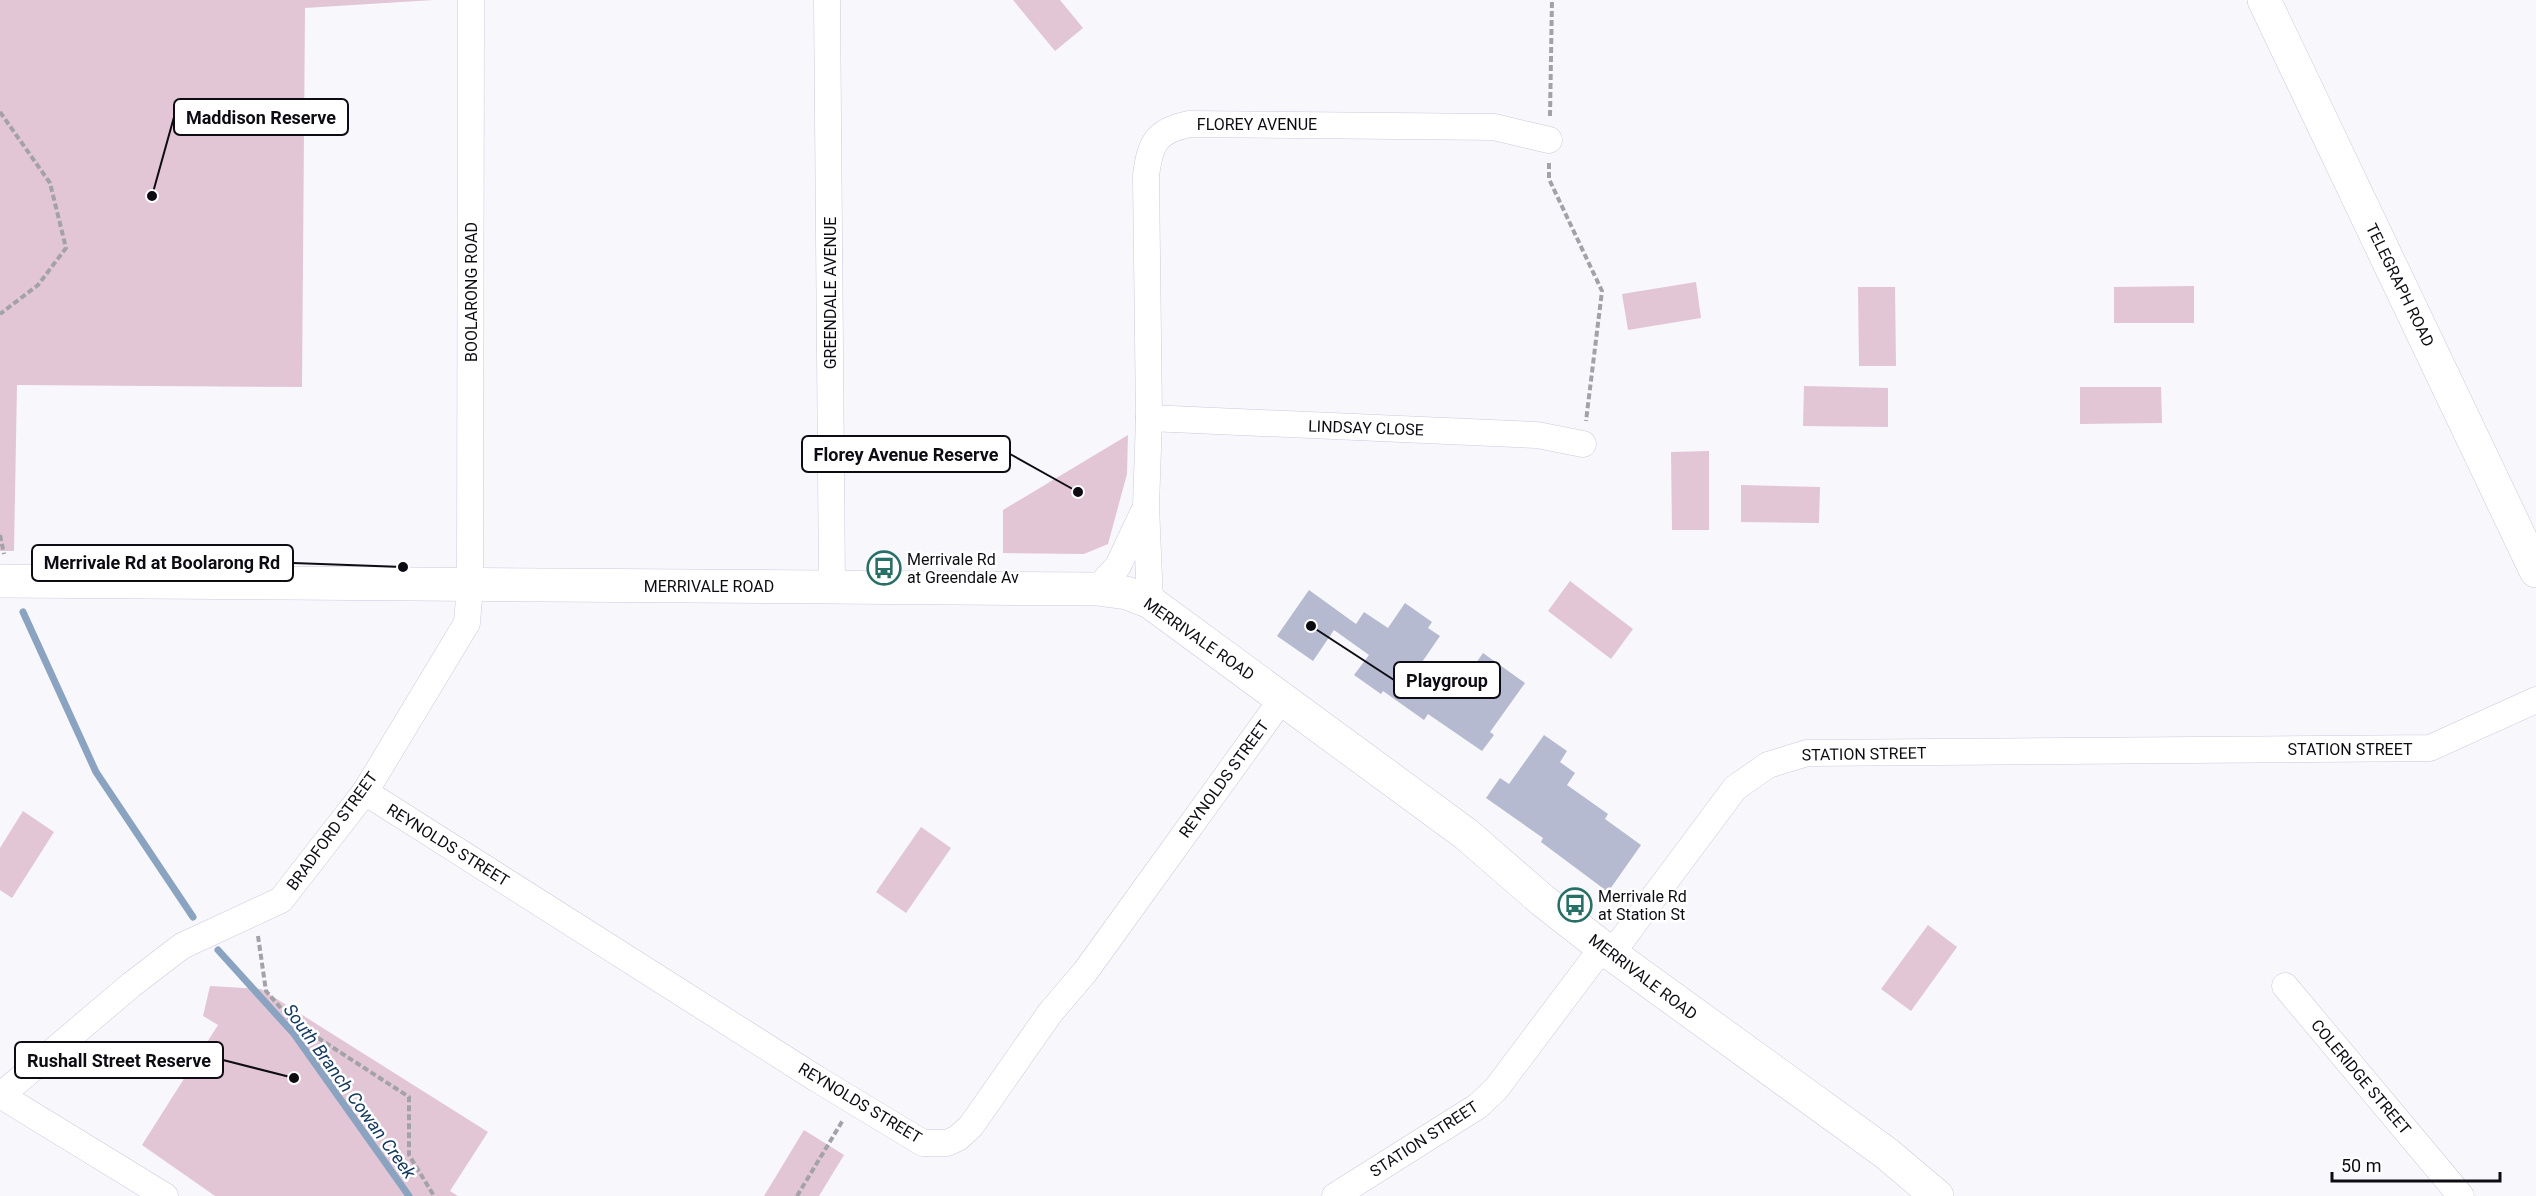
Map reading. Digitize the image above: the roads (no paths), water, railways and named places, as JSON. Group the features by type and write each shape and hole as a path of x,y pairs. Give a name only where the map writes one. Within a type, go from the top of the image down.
{"street":[{"name":"BOOLARONG ROAD","path":"470,585 471,0"},
{"name":"GREENDALE AVENUE","path":"827,0 832,587"},
{"name":"TELEGRAPH ROAD","path":"2264,0 2536,571"},
{"name":"FLOREY AVENUE","path":"1150,602 1146,506 1149,418 1146,176 1150,149 1162,134 1173,127 1189,124 1494,127 1549,140"},
{"name":"LINDSAY CLOSE","path":"1149,418 1537,435 1583,444"},
{"name":"FLOREY AVENUE","path":"1097,589 1118,566 1146,506"},
{"name":"MERRIVALE ROAD","path":"0,581 1097,589 1127,593 1150,602 1466,834 1542,900 1606,950 1886,1153 1937,1196"},
{"name":"BRADFORD STREET","path":"0,1095 130,985 182,946 248,918 281,900 364,792 467,623 470,585"},
{"name":"REYNOLDS STREET","path":"364,792 854,1101 924,1143 947,1143 965,1132 1068,989 1092,962 1282,699"},
{"name":"STATION STREET","path":"1335,1196 1478,1106 1496,1089 1593,960 1621,941 1736,788 1768,765 1787,757 1807,753 2430,748 2536,700"},
{"name":"COLERIDGE STREET","path":"2285,986 2461,1196"},
{"path":"0,1095 165,1196"}],"waterway":[{"name":"South Branch Cowan Creek","path":"23,612 96,772 193,917"},
{"name":"South Branch Cowan Creek","path":"218,950 294,1034 409,1196"}],"place":[{"name":"Maddison Reserve","path":"152,196"},
{"name":"Florey Avenue Reserve","path":"1078,492"},
{"name":"Merrivale Rd at Boolarong Rd","path":"403,567"},
{"name":"Merrivale Rd at Greendale Av","path":"884,568"},
{"name":"Playgroup","path":"1311,626"},
{"name":"Merrivale Rd at Station St","path":"1575,905"},
{"name":"Rushall Street Reserve","path":"294,1078"}]}
